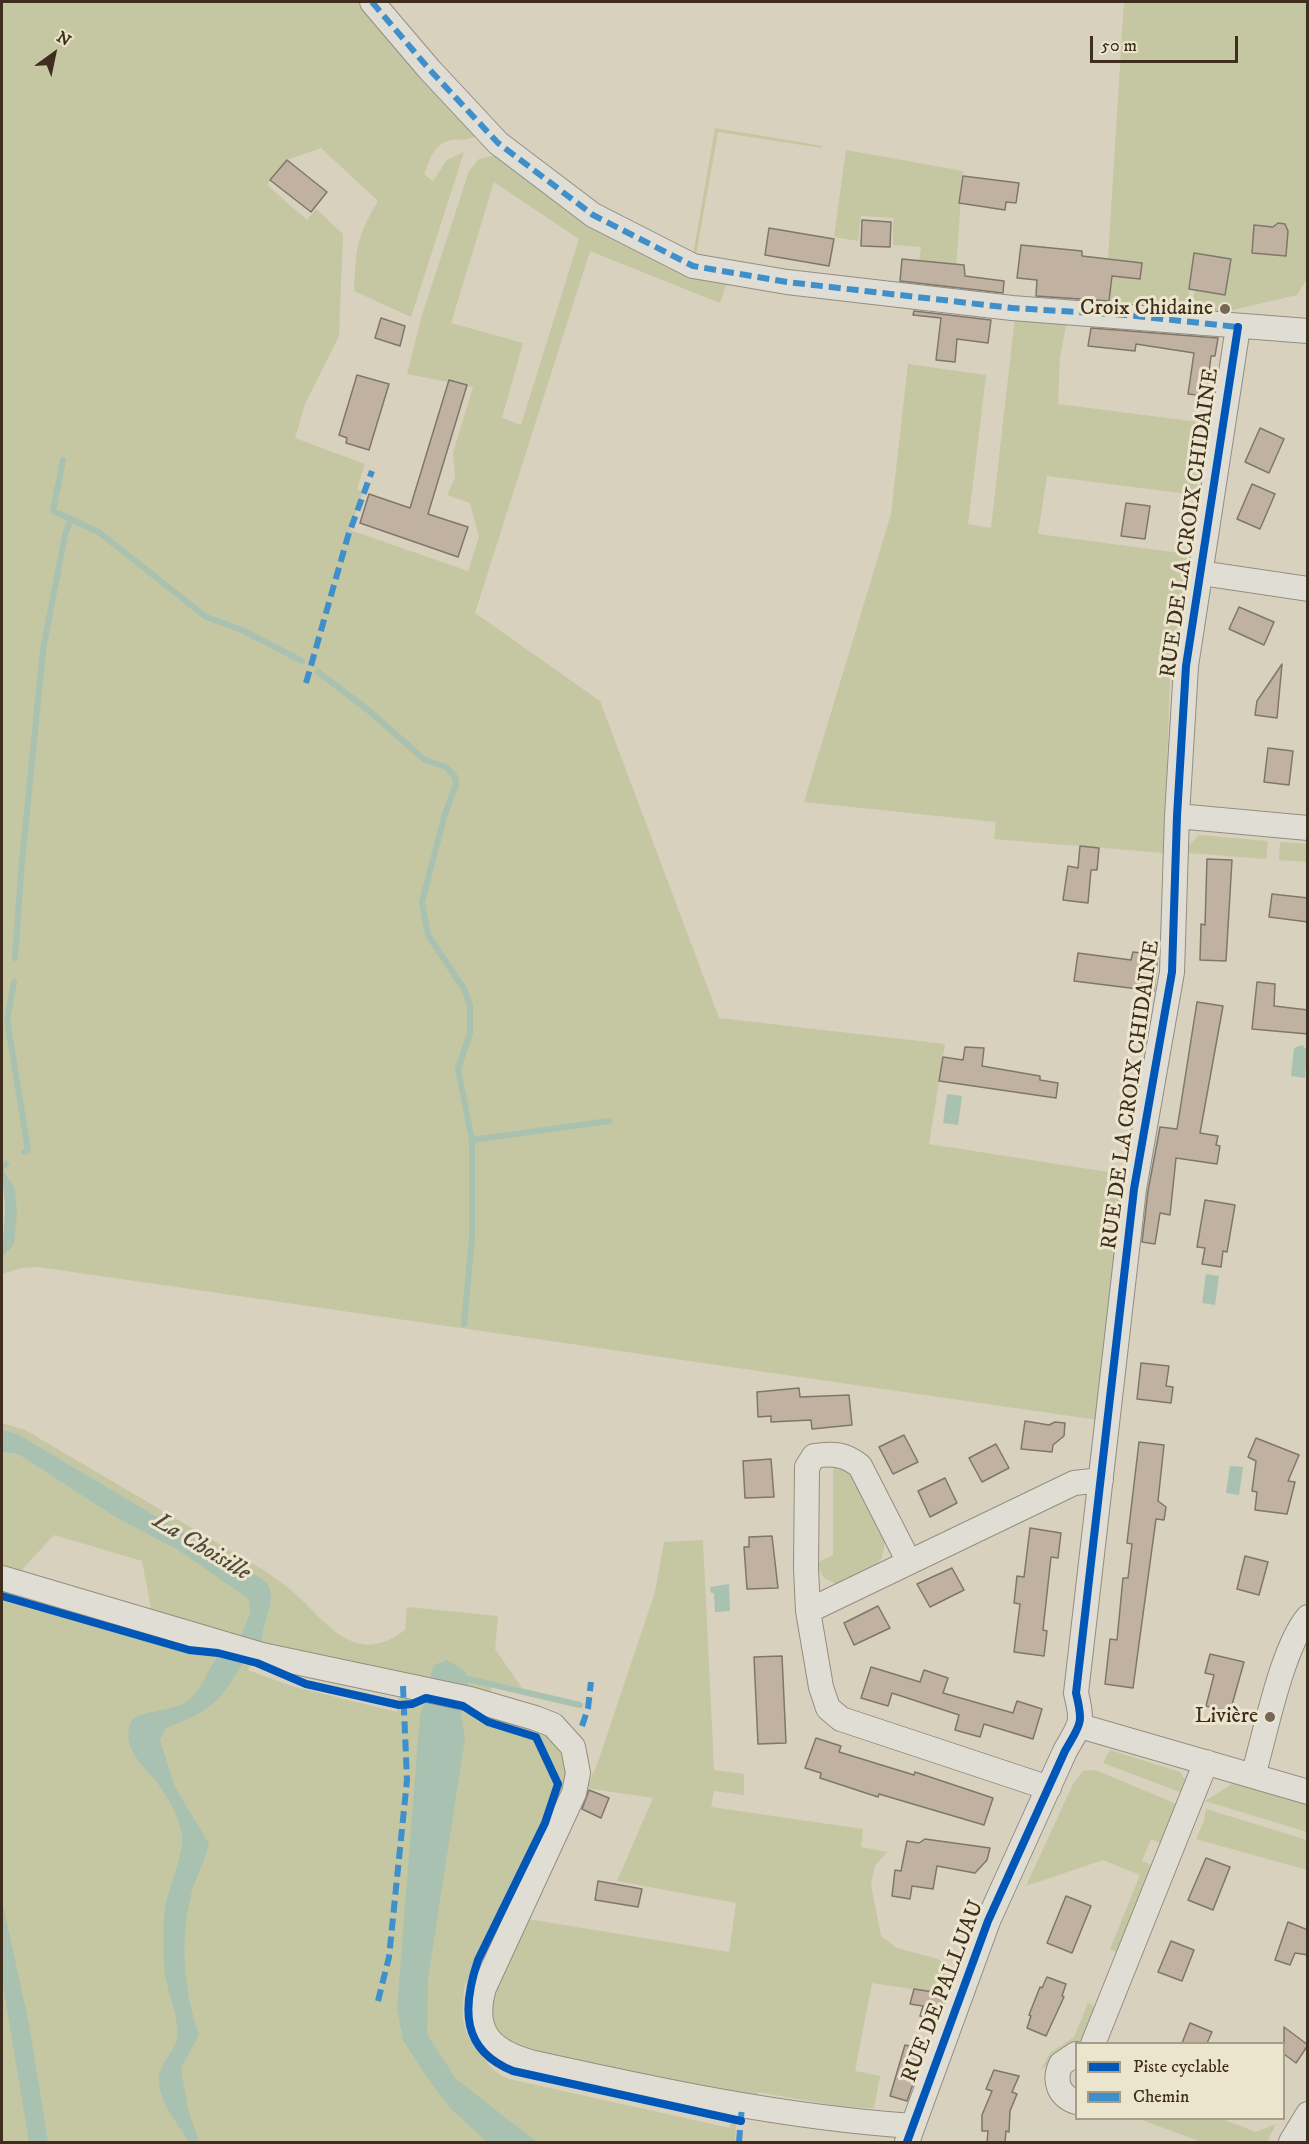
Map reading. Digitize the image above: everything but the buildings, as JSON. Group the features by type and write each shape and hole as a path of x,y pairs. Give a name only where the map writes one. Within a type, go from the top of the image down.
{"street":[{"path":"372,2 429,69 498,143 593,215 693,266 787,282 1012,308 1126,315 1238,327 1308,331"},
{"name":"RUE DE LA CROIX CHIDAINE","path":"1080,1726 1082,1716 1076,1693 1134,1189 1172,972 1177,816 1186,666 1238,327"},
{"path":"1201,573 1308,588"},
{"path":"1177,816 1308,828"},
{"path":"909,1562 860,1466 849,1457 832,1454 814,1456 807,1467 808,1611 821,1687 828,1708 841,1719 1049,1788"},
{"path":"808,1611 1074,1483 1101,1480"},
{"path":"2,1578 262,1655 470,1699 553,1725 573,1747 578,1761 574,1793 484,1988 481,1999 482,2020 493,2046 509,2055 534,2063 742,2106 910,2134"},
{"path":"1253,1776 1290,1651 1300,1626 1308,1617"},
{"path":"1080,1726 1308,1792"},
{"name":"RUE DE PALLUAU","path":"910,2134 988,1921 1080,1726"},
{"path":"1093,2042 1206,1762"},
{"path":"1075,2055 1061,2064 1056,2079 1062,2094 1075,2101"},
{"path":"1291,2142 1308,2114"}],"shaded area":[{"path":"2,2 366,2 476,136 451,140 440,145 433,153 424,174 433,181 447,160 464,152 411,317 354,291 358,244 365,224 378,201 321,148 287,160 267,185 307,220 316,209 343,234 339,336 305,404 295,438 365,464 357,489 363,492 350,530 468,571 479,537 470,503 447,495 455,477 453,453 473,387 407,374 422,315 469,171 479,159 497,155 567,210 727,282 720,303 590,251 475,613 600,701 719,1018 945,1044 929,1144 1127,1175 1098,1420 38,1267 21,1268 2,1274 2,1258 8,1252 15,1208 12,1188 2,1167","holes":["494,182 579,239 521,425 502,418 523,343 451,323"]},
{"path":"1124,2 1307,2 1308,277 1297,295 1228,311 1228,307 1223,306 1222,312 1108,307 1112,276 1108,259","holes":["1278,223 1284,224 1288,229 1285,256 1252,253 1254,225 1275,227","1194,253 1229,269 1225,295 1195,290 1193,299 1188,299"]},
{"path":"715,128 823,146 821,148 718,132 696,255 693,255"},
{"path":"846,150 963,171 954,294 916,287 921,247 893,245 893,218 861,216 858,241 834,237"},
{"path":"1015,317 1067,321 1060,357 1058,404 1206,423 1196,495 1047,476 1038,534 1187,554 1170,677 1164,853 994,839 996,822 804,802 891,514 908,364 986,375 968,524 991,528"},
{"path":"1199,835 1268,841 1266,859 1188,853 1189,845"},
{"path":"1280,842 1307,844 1307,862 1279,860"},
{"path":"2,1423 25,1430 265,1571 292,1591 329,1627 356,1643 370,1645 387,1641 405,1630 407,1607 498,1616 495,1649 522,1688 492,1682 490,1714 528,1727 549,1738 558,1747 571,1772 476,1984 465,1983 463,2013 469,2038 493,2069 509,2079 730,2128 731,2122 736,2123 735,2142 2,2142 2,1587 225,1649 197,1649 216,1656 254,1659 248,1670 291,1686 397,1712 401,1673 262,1642 271,1599 267,1582 16,1433 2,1430"},
{"path":"2,1452 18,1454 115,1517 178,1550 250,1599 250,1612 240,1639 152,1614 142,1561 54,1535 18,1574 2,1569"},
{"path":"833,1466 850,1473 885,1543 882,1558 875,1566 838,1585 824,1578 816,1563 833,1555"},
{"path":"703,1540 714,1770 744,1774 744,1795 714,1791 711,1807 863,1829 861,1847 887,1852 875,1866 871,1885 881,1936 897,1948 938,1959 954,1970 946,1994 872,1983 855,2071 880,2076 874,2108 843,2107 758,2092 755,2102 504,2044 493,2037 490,1996 527,1919 729,1952 736,1903 617,1881 653,1798 586,1788 597,1765 655,1592 664,1542"},
{"path":"1110,1750 1180,1772 1186,1781 1185,1794 1103,1763"},
{"path":"1096,1770 1181,1806 1165,1845 1151,1839 1142,1861 1156,1867 1121,1954 1110,1949 1140,1875 1103,1860 1026,1886 1074,1782 1083,1771"},
{"path":"1232,1780 1307,1803 1307,1832 1205,1801 1231,1785"},
{"path":"1206,1809 1307,1840 1307,1870 1196,1839 1204,1821"},
{"path":"1088,2003 1099,2009 1085,2042 1075,2042 1075,2048 1041,2069 1050,2053 1074,2037"},
{"path":"1142,2120 1225,2120 1256,2132 1276,2124 1267,2142 1202,2142"}],"water":[{"path":"1302,1045 1307,1050 1305,1078 1291,1076 1294,1048"},
{"path":"947,1094 962,1096 958,1125 943,1123"},
{"path":"2,1167 15,1189 17,1214 14,1244 2,1258 5,1210"},
{"path":"1206,1274 1219,1276 1215,1305 1202,1303"},
{"name":"La Choisille","path":"2,1430 16,1433 267,1582 271,1597 262,1642 254,1645 240,1639 250,1612 249,1599 178,1550 115,1517 18,1454 2,1452"},
{"path":"1230,1466 1243,1467 1239,1495 1226,1493"},
{"path":"729,1584 730,1611 715,1612 714,1593 711,1593 710,1587"},
{"path":"225,1649 248,1655 231,1683 207,1708 166,1728 160,1740 175,1787 209,1844 193,1888 186,1925 186,1980 199,2035 181,2068 188,2109 199,2142 189,2142 166,2107 159,2082 163,2065 177,2037 176,2021 165,1974 163,1930 165,1906 181,1852 182,1835 177,1817 165,1794 132,1750 128,1732 134,1718 185,1703 198,1691 214,1661"},
{"path":"447,1660 465,1671 469,1687 460,1709 465,1738 428,1979 427,2034 456,2079 537,2142 487,2142 450,2108 403,2040 397,2008 420,1715 434,1665"},
{"path":"2,1901 29,2024 48,2142 29,2142 2,1979"}],"waterway":[{"path":"15,958 21,872 43,650 65,535 71,519 53,511 63,460"},
{"path":"71,519 100,533 206,617 242,630 302,661"},
{"path":"318,672 368,710 425,760 446,767 455,777 456,784 444,817 422,902 428,935 464,989 470,1005 470,1033 458,1069 472,1140 472,1238 464,1324"},
{"path":"14,982 7,1020 28,1150 24,1152"},
{"path":"472,1140 609,1121"},
{"path":"2,1167 6,1164"},
{"path":"460,1677 580,1705"}],"marked path":[{"path":"372,2 429,69 498,143 593,215 693,266 787,282 1012,308 1126,315 1238,327"},
{"path":"306,683 348,536 372,471"},
{"path":"582,1726 588,1708 591,1682"},
{"path":"378,2001 389,1957 407,1780 403,1686"},
{"path":"739,2142 742,2106"}],"cycle path":[{"path":"907,2142 988,1921 1079,1724 1080,1712 1076,1693 1134,1189 1172,972 1177,816 1186,666 1238,327"},
{"path":"2,1596 189,1650 218,1653 257,1663 306,1684 399,1705 412,1704 426,1698 463,1706 488,1722 536,1737 558,1784 545,1823 478,1960 469,1995 468,2011 475,2039 483,2052 513,2071 741,2121"}],"place":[{"name":"Croix Chidaine","path":"1225,309"},
{"name":"Livière","path":"1270,1717"}]}
